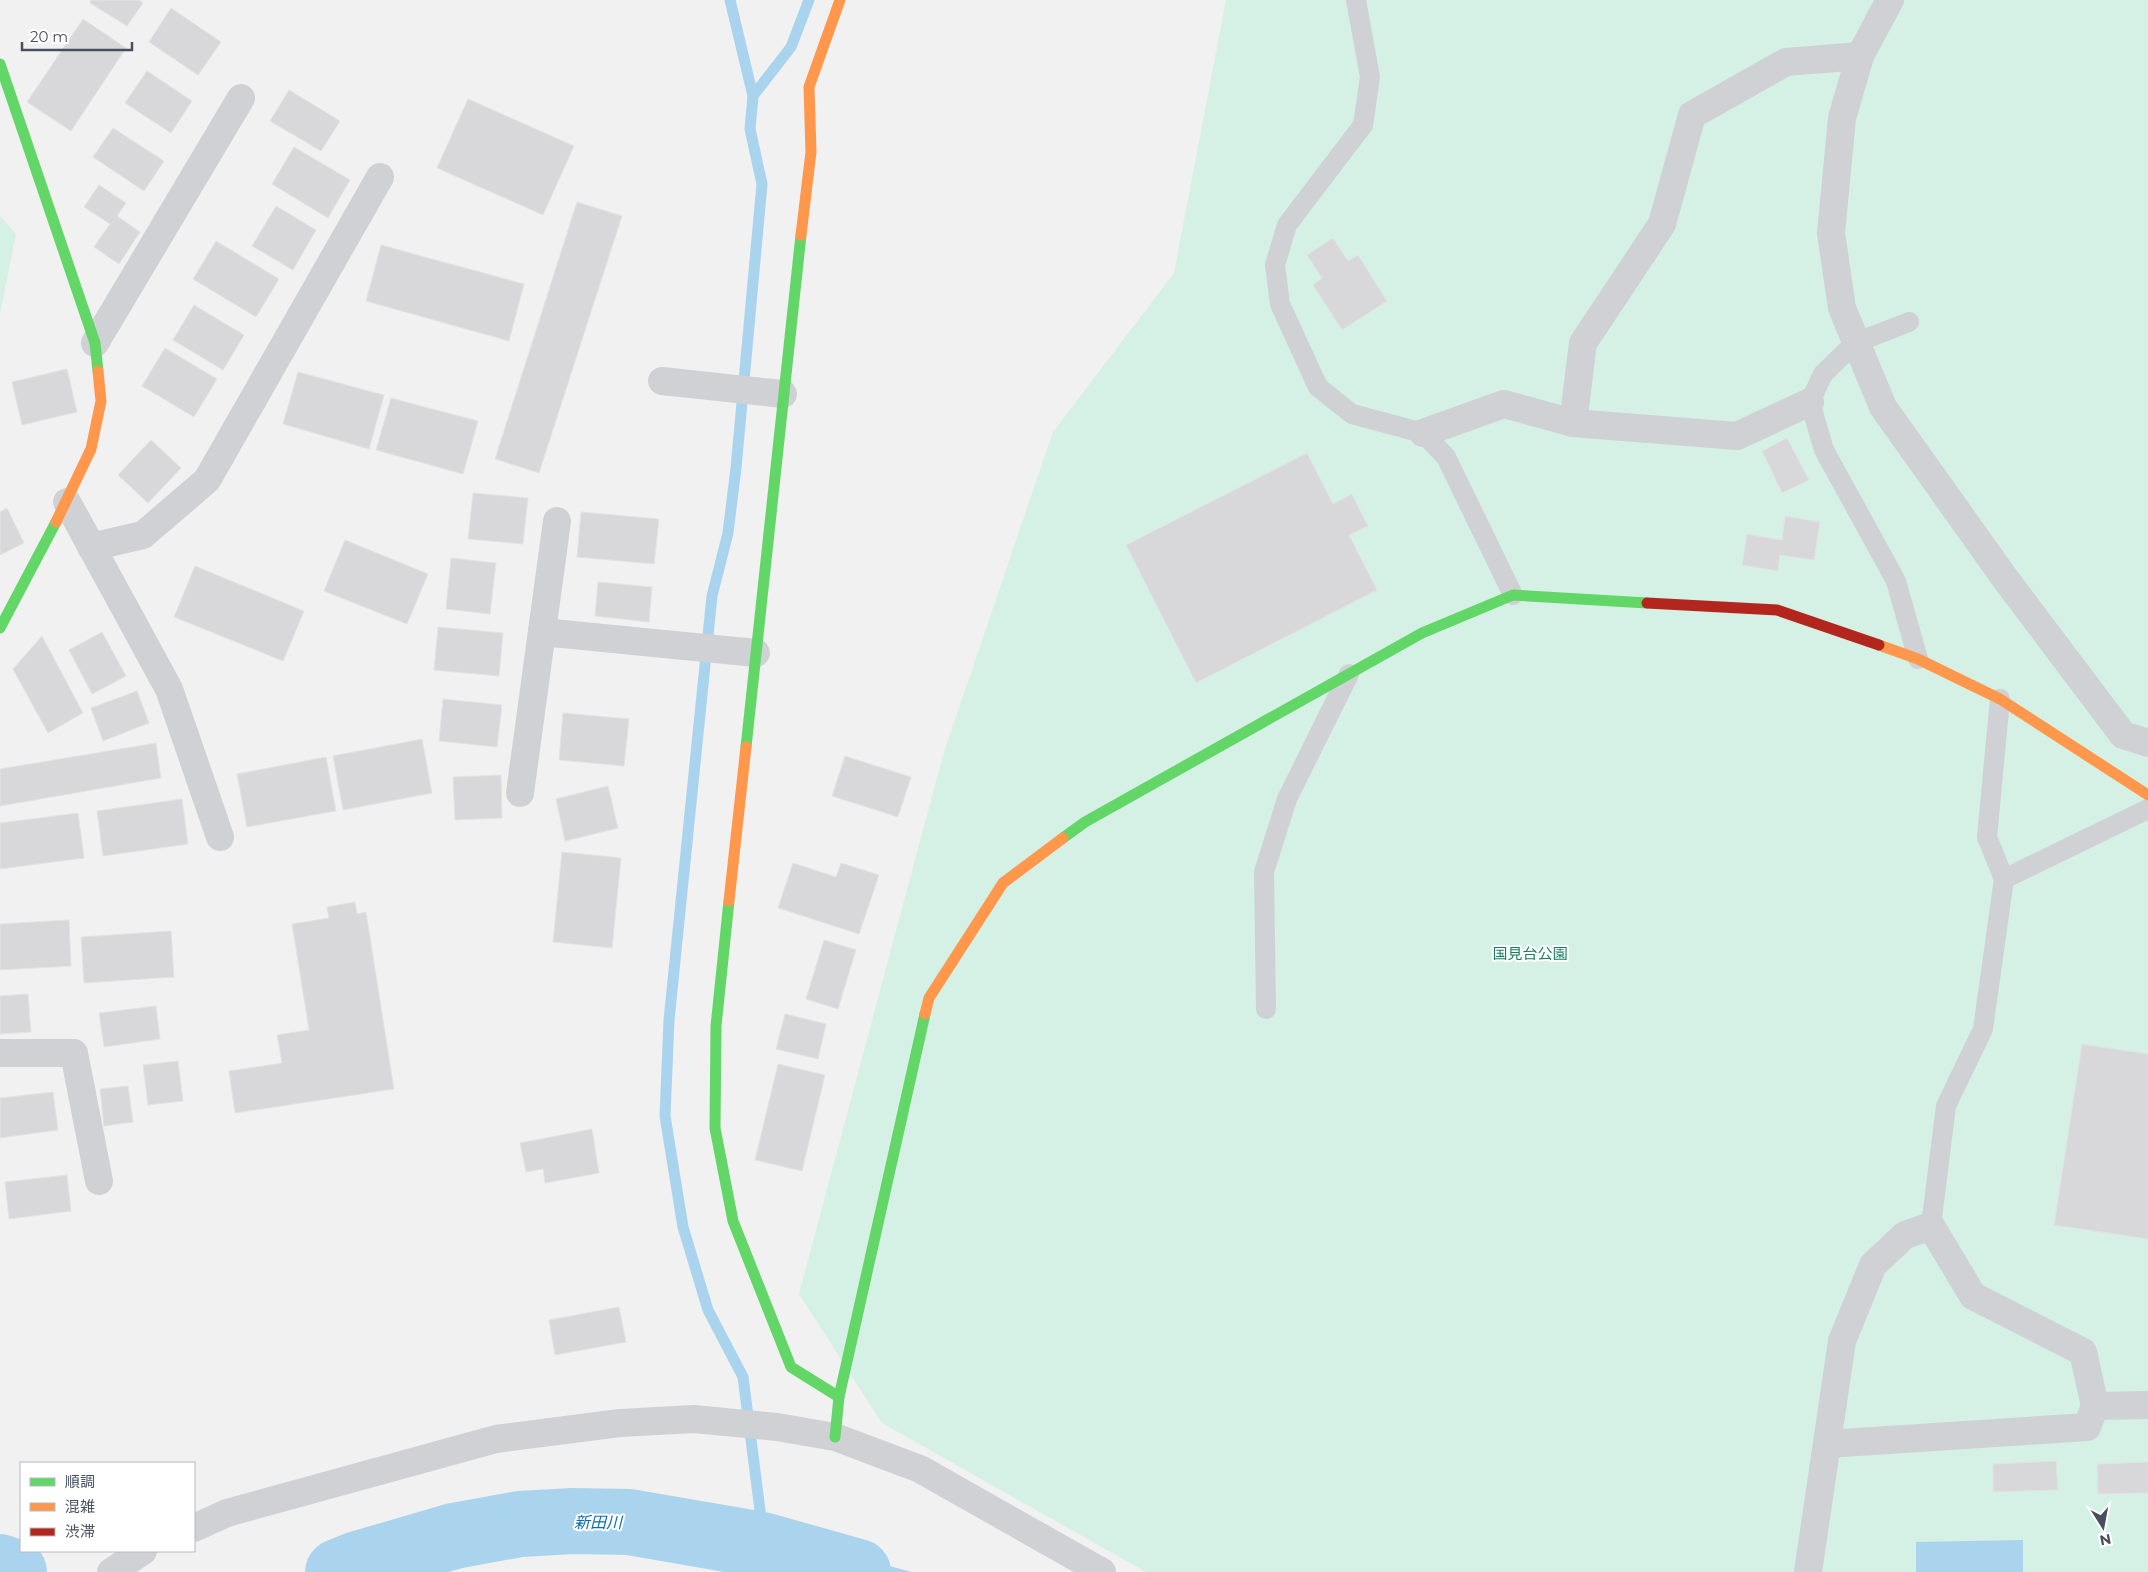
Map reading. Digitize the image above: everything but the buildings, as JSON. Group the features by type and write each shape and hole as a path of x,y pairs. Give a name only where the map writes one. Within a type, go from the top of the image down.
{"street":[{"path":"839,1397 792,1367 733,1221 715,1128 716,1026 783,394 812,152 809,87 840,0"},
{"path":"1890,0 1860,56 1842,118 1831,233 1842,308 1883,407 2004,576 2136,739 2104,766"},
{"path":"1573,422 1583,343 1662,224 1692,115 1786,62 1860,56"},
{"path":"0,64 95,343 101,401 91,449 67,502 0,628"},
{"path":"95,343 241,98"},
{"path":"91,547 143,535 207,480 380,177"},
{"path":"662,380 783,394"},
{"path":"1422,433 1504,404 1573,422 1737,436 1810,402"},
{"path":"67,502 169,689 220,837"},
{"path":"520,793 557,521"},
{"path":"836,1437 839,1397 929,998 1003,883 1086,822 1422,633 1512,595 1778,610 1918,659 2000,699 2148,795"},
{"path":"542,632 756,653"},
{"path":"0,1053 74,1053 99,1181"},
{"path":"1808,1572 1842,1341 1873,1265 1905,1235 1931,1226 1973,1296 2083,1352 2095,1406 2087,1427 1827,1444"},
{"path":"2095,1406 2148,1404"},
{"path":"195,1528 227,1513 496,1438 620,1423 694,1420 777,1427 836,1437 920,1469 1102,1572"},
{"path":"111,1572 141,1552"}],"lane":[{"path":"1356,0 1370,77 1363,126 1287,225 1275,265 1280,304 1318,387 1352,414 1422,433 1446,457 1512,595"},
{"path":"1909,322 1855,343 1823,374 1810,402 1824,450 1896,581 1918,659"},
{"path":"1266,1009 1264,872 1287,799 1349,674"},
{"path":"1931,1226 1946,1106 1983,1029 2004,879 1988,838 2000,699"},
{"path":"2004,879 2148,809"}],"green space":[{"name":"国見台公園","path":"1226,0 2148,0 2148,1572 1146,1572 882,1423 799,1294 943,755 1053,432 1174,273"},
{"path":"0,216 16,234 0,314"}],"water":[{"path":"733,1528 772,1535 912,1572 742,1572 722,1564 711,1539"},
{"path":"2023,1540 2023,1572 1916,1572 1916,1542"}],"waterway":[{"path":"730,0 753,96 750,129 762,184 736,468 728,533 712,596 669,1020 665,1116 683,1227 708,1310 743,1377 761,1518 762,1545"},
{"path":"753,96 791,47 809,0"},
{"name":"新田川","path":"338,1572 358,1564 454,1536 520,1524 573,1521 629,1522 762,1545 858,1572"},
{"path":"0,1567 14,1572"}],"traffic: fast":[{"path":"0,64 95,343 98,371"},
{"path":"746,747 801,235"},
{"path":"0,628 56,522"},
{"path":"1063,838 1085,822 1422,633 1513,595 1647,603"},
{"path":"729,901 716,1026 715,1128 733,1221 791,1367 839,1397"},
{"path":"835,1437 839,1397 925,1014"}],"traffic: slow":[{"path":"801,235 811,152 809,87 840,0"},
{"path":"56,522 91,449 101,401 98,371"},
{"path":"1879,645 1918,659 2000,699 2148,795"},
{"path":"729,901 746,747"},
{"path":"925,1014 929,998 1003,883 1063,838"}],"traffic: jam":[{"path":"1647,603 1777,610 1879,645"}]}
